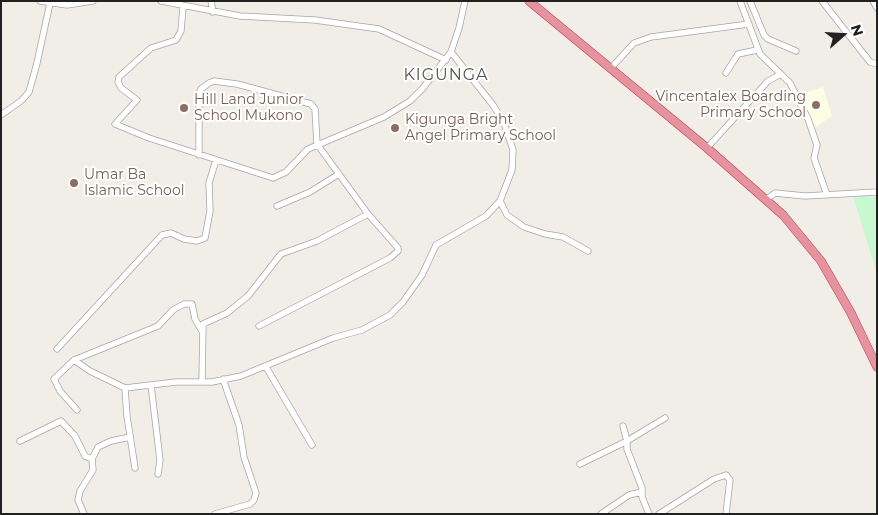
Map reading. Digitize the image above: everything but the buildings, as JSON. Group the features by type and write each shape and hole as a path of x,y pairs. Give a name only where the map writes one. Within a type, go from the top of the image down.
{"highway":[{"path":"529,1 767,199 801,235 821,261 851,313 877,367"}],"street":[{"path":"40,1 67,5 94,1"},
{"path":"161,1 183,7 240,16 315,20 380,29 446,60"},
{"path":"211,1 213,12"},
{"path":"183,7 181,31 176,40 151,48 119,77 118,82 121,88 137,100 115,124 127,130 253,173 277,177 286,172 308,149 384,118 423,88 451,52 460,28 465,1"},
{"path":"740,1 757,50 781,74 795,92 816,140 814,158 827,195"},
{"path":"750,1 764,35 768,39 796,51"},
{"path":"822,1 870,62 877,64"},
{"path":"873,1 877,8"},
{"path":"1,115 21,101 28,92 54,3"},
{"path":"611,68 634,43 651,36 749,24"},
{"path":"726,73 738,54 757,50"},
{"path":"74,360 90,371 125,388 202,382 241,376 333,338 362,330 390,315 414,287 439,242 486,216 500,201 512,170 513,150 509,137 493,105 451,52"},
{"path":"707,148 768,81 781,74"},
{"path":"199,155 199,94 204,86 214,81 237,84 311,104 315,109 317,144 368,214 394,242 398,251 390,258 259,326"},
{"path":"57,349 162,235 171,233 184,239 197,241 205,238 210,211 209,183 216,160"},
{"path":"277,206 310,192 339,174"},
{"path":"767,199 775,193 827,195 877,192"},
{"path":"500,201 507,215 524,227 545,234 563,237 588,251"},
{"path":"202,382 203,324 227,314 248,296 281,254 317,241 368,214"},
{"path":"77,410 60,391 54,379 74,360 158,326 173,310 184,304 192,304 195,319 202,331"},
{"path":"266,367 312,445"},
{"path":"215,514 250,504 254,500 256,492 246,464 239,425 223,379"},
{"path":"152,385 160,460 158,474"},
{"path":"125,388 134,468"},
{"path":"580,464 627,441 666,418"},
{"path":"20,441 61,421 75,436 85,456 92,459"},
{"path":"623,426 644,505 649,514"},
{"path":"84,514 78,500 80,491 93,470 92,459 98,447 111,441 130,437"},
{"path":"659,514 714,479 726,475 730,480 726,514"},
{"path":"601,514 629,495 642,492"}],"shaded area":[{"name":"Vincentalex Boarding Primary School","path":"823,87 832,116 814,128 799,95"}],"green space":[{"path":"853,196 877,197 877,274"}],"place":[{"name":"Vincentalex Boarding Primary School","path":"816,105"},
{"name":"Hill Land Junior School Mukono","path":"184,108"},
{"name":"Kigunga Bright Angel Primary School","path":"395,128"},
{"name":"Umar Ba Islamic School","path":"74,183"}],"district":[{"name":"KIGUNGA","path":"446,75"}]}
